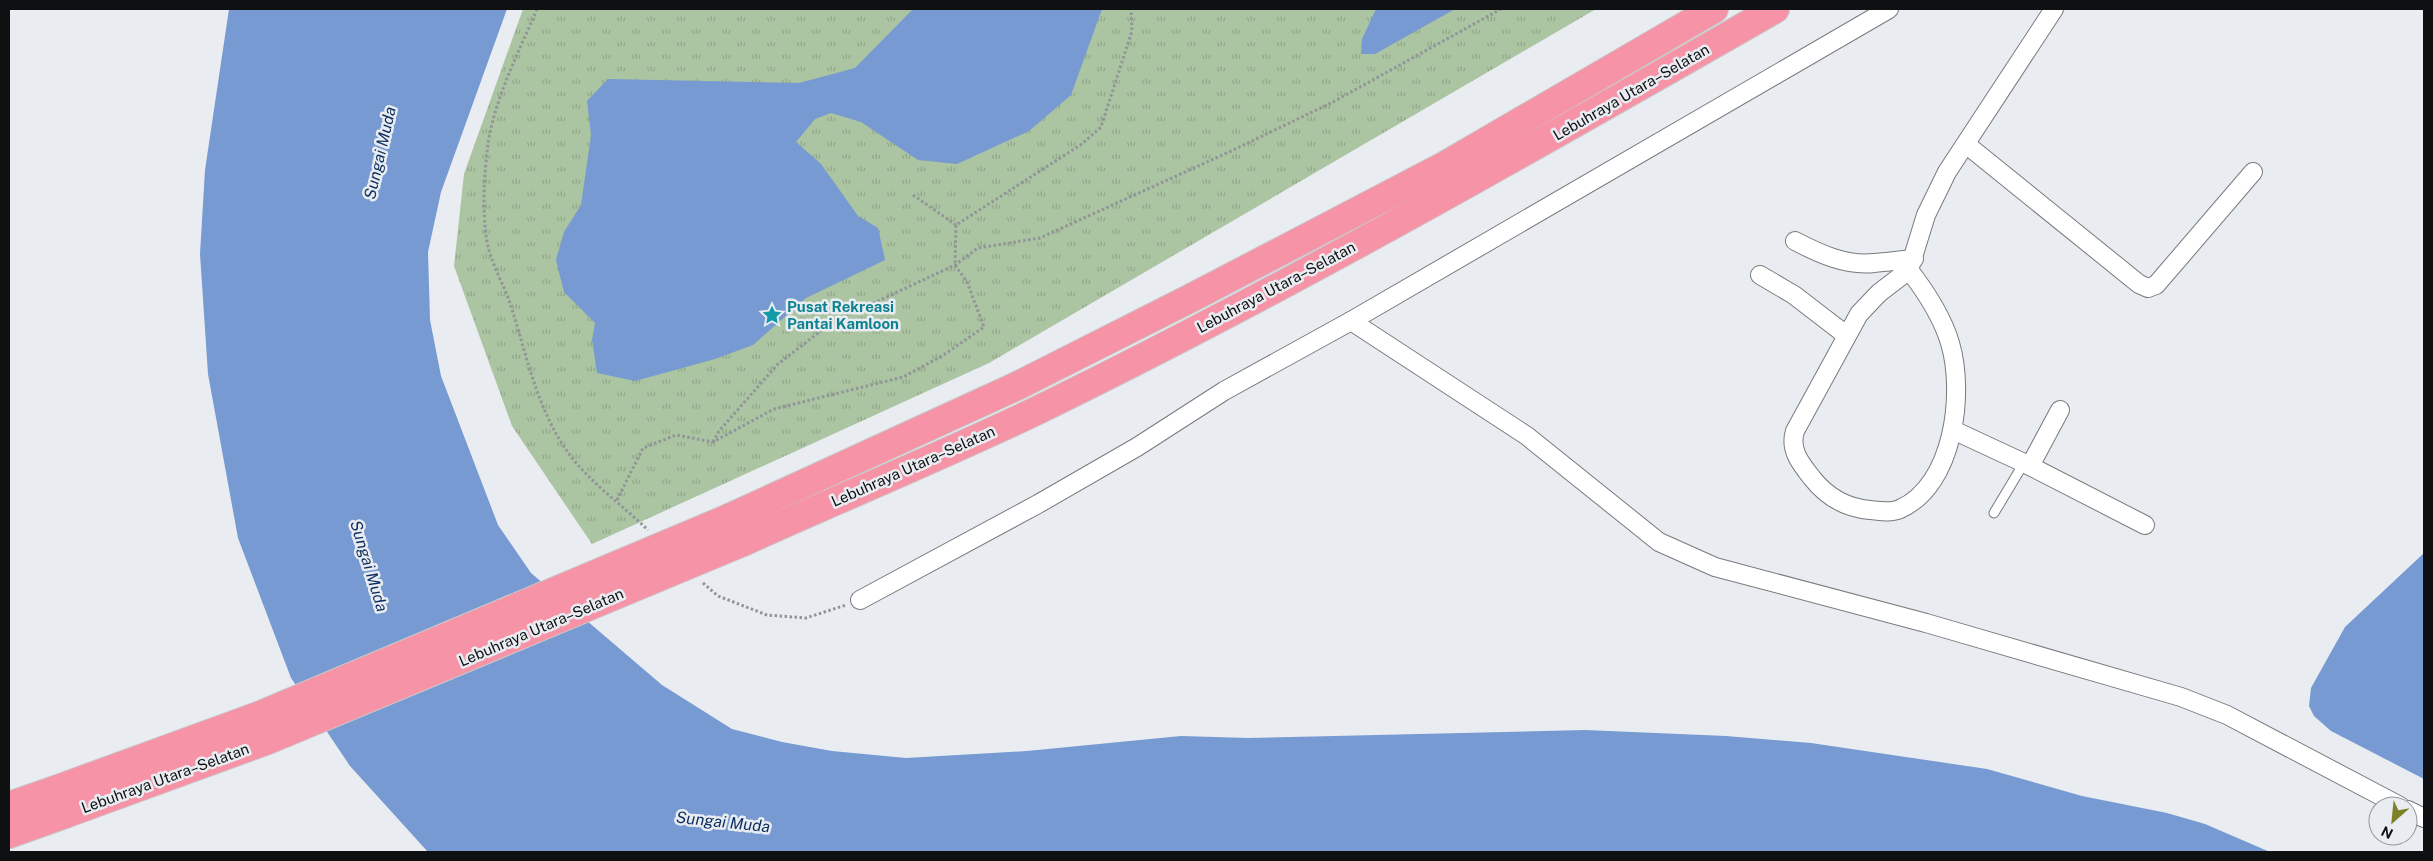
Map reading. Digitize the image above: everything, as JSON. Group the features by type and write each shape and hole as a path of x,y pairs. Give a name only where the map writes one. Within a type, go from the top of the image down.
{"highway":[{"name":"Lebuhraya Utara–Selatan","path":"9,834 60,802 258,716 729,518 1017,386 1444,166 1714,9"},
{"name":"Lebuhraya Utara–Selatan","path":"9,806 60,802 268,740 743,542 1035,411 1453,194 1775,9"}],"street":[{"path":"860,600 1038,504 1137,447 1224,391 1351,321 1889,9"},
{"path":"1912,264 1950,343 1956,404 1953,430 1928,488 1915,500 1898,510 1857,509 1840,503 1821,490 1798,459 1793,447 1793,438 1846,335 1859,314 1879,293 1912,264 1926,215 1947,172 2054,9"},
{"path":"1966,145 2132,279 2148,288 2156,285 2163,278 2253,172"},
{"path":"1795,242 1814,252 1851,262 1912,264"},
{"path":"1760,275 1794,295 1846,335"},
{"path":"1351,321 1527,436 1639,527 1659,542 1676,551 1715,567 1926,623 2181,697 2228,715 2381,796"},
{"path":"2027,464 2060,410"},
{"path":"1953,430 2027,464 2145,525"}],"lane":[{"path":"1994,513 2027,464"}],"path":[{"path":"537,9 501,96 488,142 484,188 487,243 510,303 523,352 545,411 566,450 593,480 653,534"},
{"path":"956,225 1082,144 1100,127 1132,31 1131,9"},
{"path":"713,442 719,430 778,364 824,327 955,265 978,248 1040,238 1229,152 1333,102 1500,9"},
{"path":"913,195 956,225"},
{"path":"617,500 643,448 676,435 713,442 774,409 903,377 942,356 984,327 967,282 955,265 956,225"},
{"path":"696,576 718,596 767,615 806,618 860,600"}],"green space":[{"name":"Pusat Rekreasi Pantai Kamloon","path":"523,9 1596,9 989,363 592,544 512,426 454,266 464,174"}],"water":[{"name":"Sungai Muda","path":"229,9 507,9 441,192 428,252 430,320 441,376 498,525 531,573 662,685 732,729 782,742 832,751 906,758 1027,751 1181,736 1248,738 1585,730 1726,736 1811,743 1987,769 2082,796 2167,813 2205,824 2270,852 428,852 350,766 291,678 238,538 208,374 200,254 205,170"},
{"path":"913,9 1102,9 1071,95 1029,131 957,164 918,160 861,122 831,113 815,119 796,142 821,164 858,216 878,228 885,260 806,298 753,345 715,359 635,381 597,373 592,340 595,323 564,292 556,260 564,232 581,205 591,135 587,101 608,79 799,83 855,68"},
{"path":"1376,9 1455,9 1375,54 1361,54 1362,39"},
{"path":"2424,553 2424,779 2331,731 2314,716 2309,706 2311,688 2345,627"}],"place":[{"name":"Pusat Rekreasi Pantai Kamloon","path":"772,315"}]}
